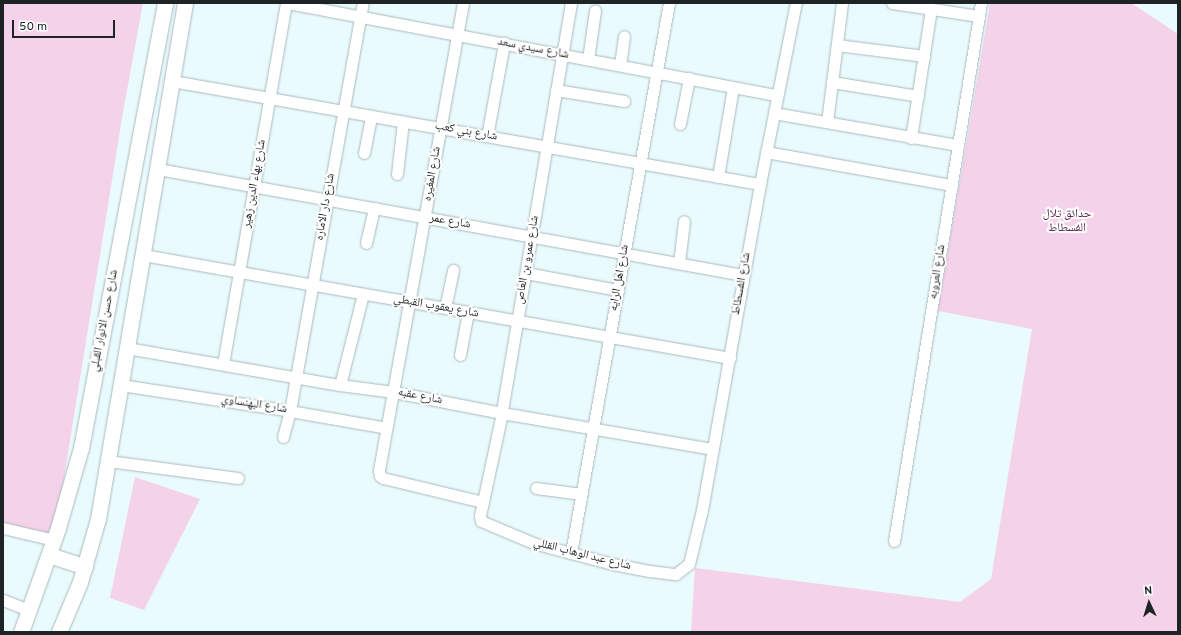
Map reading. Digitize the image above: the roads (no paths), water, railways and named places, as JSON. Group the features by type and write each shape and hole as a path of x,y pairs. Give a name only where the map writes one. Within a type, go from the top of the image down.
{"main road":[{"name":"شارع حسن الانوار القبلي","path":"21,632 54,540 76,467 88,416 164,3"},
{"name":"شارع حسن الانوار القبلي","path":"59,632 84,567 98,519 185,3"},
{"path":"49,555 84,567"}],"street":[{"name":"شارع سيدي سعد","path":"287,3 777,95"},
{"name":"شارع بهاء الدين زهير","path":"223,364 287,3"},
{"name":"شارع دار الاماره","path":"282,437 290,411 362,3"},
{"name":"شارع المغيره","path":"463,3 387,428 380,476 483,502"},
{"name":"شارع عمرو بن العاص","path":"480,516 502,413 571,3"},
{"name":"شارع اهل الرايه","path":"571,553 669,3"},
{"name":"شارع الفسطاط","path":"689,564 702,510 712,449 730,358 743,275 796,3"},
{"path":"827,122 842,3"},
{"path":"892,3 979,16"},
{"name":"شارع العروبه","path":"894,541 981,3"},
{"path":"912,138 931,9"},
{"path":"588,59 596,11"},
{"path":"620,65 624,36"},
{"path":"487,136 504,44"},
{"path":"837,45 924,56"},
{"path":"680,124 689,78"},
{"name":"شارع بني كعب","path":"172,81 760,184"},
{"path":"832,82 918,96"},
{"path":"718,177 733,86"},
{"path":"556,90 624,101"},
{"path":"774,113 958,145"},
{"path":"364,153 371,116"},
{"path":"397,174 403,121"},
{"path":"766,152 952,185"},
{"name":"شارع عمر","path":"158,168 743,275"},
{"path":"366,243 374,208"},
{"path":"679,264 684,221"},
{"name":"شارع يعقوب القبطي","path":"143,255 730,358"},
{"path":"445,308 454,270"},
{"path":"526,273 618,290"},
{"path":"340,385 363,294"},
{"path":"460,355 468,312"},
{"name":"شارع عقبه","path":"127,348 340,385 394,392 502,413 712,449"},
{"name":"شارع البهنساوي","path":"121,385 290,411 387,428"},
{"path":"108,462 238,478"},
{"path":"536,488 582,494"},
{"name":"شارع عبد الوهاب القللي","path":"480,516 481,521 492,527 533,543 628,567 676,574 689,564"},
{"path":"3,528 54,540"},
{"path":"3,600 28,610"}],"park label":[{"name":"حدائق تلال الفسطاط","path":"1067,222"}]}
